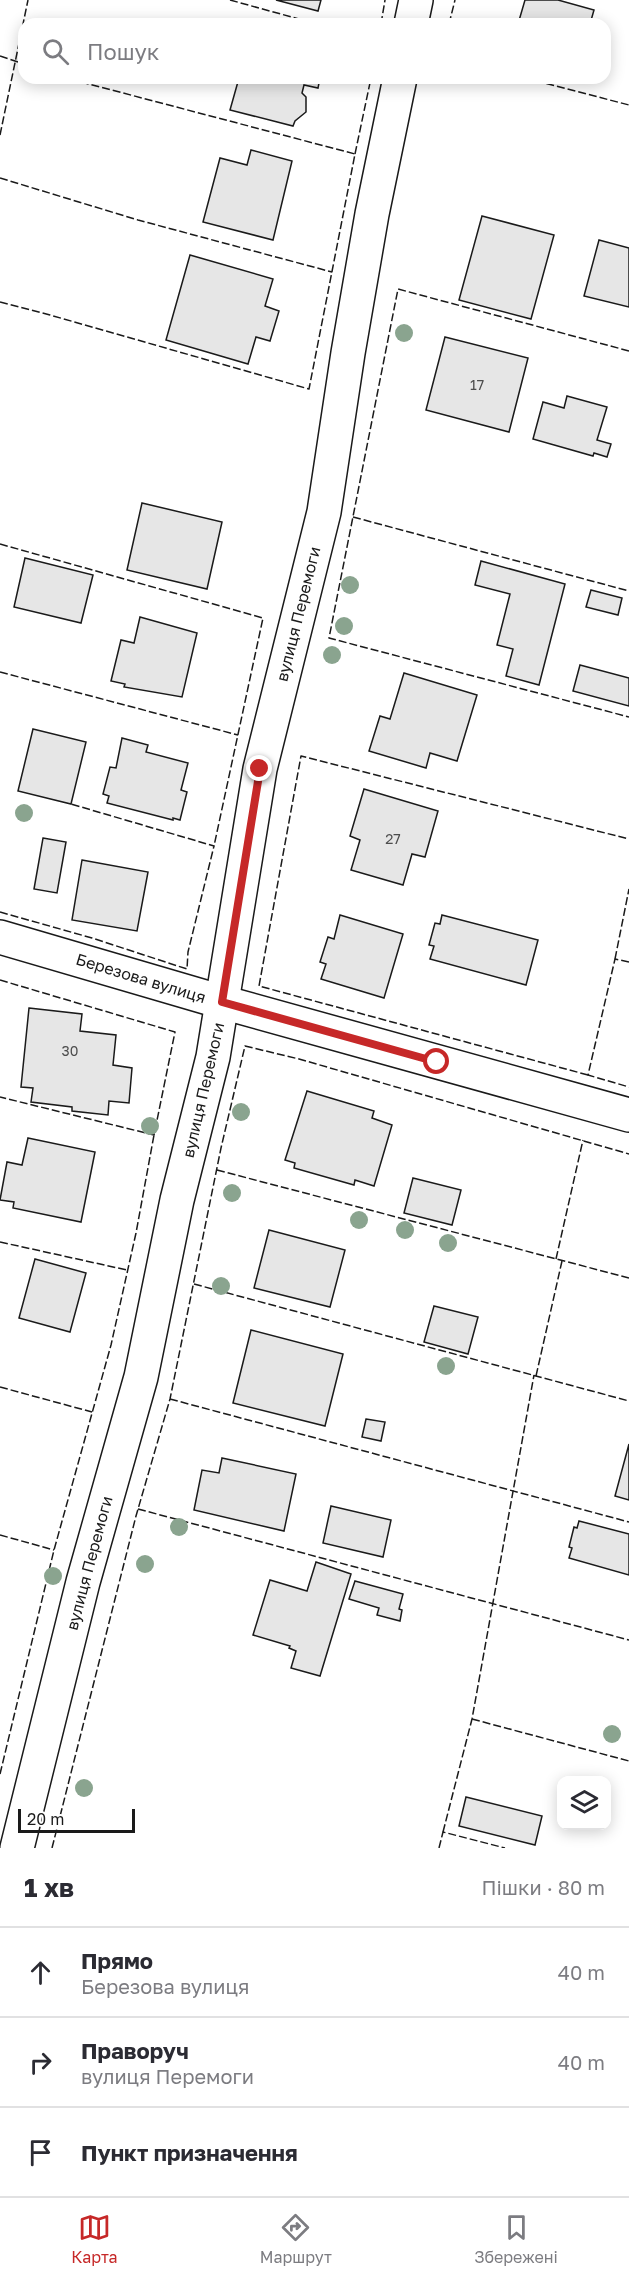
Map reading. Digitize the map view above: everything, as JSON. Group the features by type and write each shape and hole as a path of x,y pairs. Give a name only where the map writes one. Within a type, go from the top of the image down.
{"street":[{"path":"412,18 416,0"},
{"name":"вулиця Перемоги","path":"17,1848 83,1582 141,1377 177,1200 213,1057 260,769 324,512 356,306 399,84"},
{"name":"Березова вулиця","path":"0,937 222,1002 629,1115"}],"building":[{"path":"276,0 321,0 318,11"},
{"path":"525,0 558,0 594,10 592,18 520,18"},
{"path":"237,84 319,84 318,88 304,85 302,93 306,97 306,112 295,121 293,126 230,110"},
{"path":"251,150 292,161 273,240 203,222 220,158 247,165"},
{"path":"482,216 554,235 531,319 459,300"},
{"path":"599,240 629,248 629,307 584,296"},
{"path":"190,255 273,279 265,306 279,311 270,341 256,337 248,364 166,340"},
{"path":"445,337 528,358 509,432 426,410"},
{"path":"567,396 607,407 597,440 611,444 607,457 594,453 593,456 533,439 543,402 564,408"},
{"path":"142,503 222,522 207,589 127,570"},
{"path":"25,558 93,575 81,623 14,607"},
{"path":"481,561 565,584 539,685 506,676 513,649 497,645 510,594 475,585"},
{"path":"591,590 622,598 618,615 586,607"},
{"path":"140,617 197,633 182,697 124,687 125,684 111,681 121,640 134,643"},
{"path":"580,665 629,678 629,706 573,691"},
{"path":"404,673 477,695 457,761 430,753 426,768 369,751 380,716 390,719"},
{"path":"33,729 86,742 71,804 18,791"},
{"path":"122,738 148,745 146,752 188,763 181,790 187,792 180,820 107,803 109,796 103,794 110,767 116,768"},
{"path":"364,789 438,811 425,857 412,854 403,885 351,870 360,840 350,836"},
{"path":"43,838 66,842 57,893 34,889"},
{"path":"82,860 148,872 137,931 72,920"},
{"path":"340,915 403,934 384,998 321,979 326,964 320,962 328,937 334,939"},
{"path":"442,915 538,940 526,985 430,959 434,946 429,945 435,923 440,924"},
{"path":"29,1008 82,1014 80,1031 116,1035 113,1065 132,1068 129,1103 109,1101 108,1115 72,1111 72,1107 31,1102 33,1088 21,1087"},
{"path":"307,1091 374,1111 372,1118 392,1125 374,1186 355,1180 354,1185 294,1168 295,1163 285,1160"},
{"path":"28,1138 95,1152 81,1222 13,1208 14,1202 0,1200 7,1162 22,1165"},
{"path":"413,1178 461,1190 452,1225 404,1213"},
{"path":"269,1230 345,1250 330,1307 254,1288"},
{"path":"35,1259 86,1273 70,1332 19,1318"},
{"path":"434,1306 478,1317 468,1354 424,1342"},
{"path":"251,1330 343,1354 325,1426 233,1403"},
{"path":"366,1419 385,1422 381,1441 362,1437"},
{"path":"629,1444 629,1500 615,1496"},
{"path":"222,1458 296,1474 284,1531 194,1510 202,1470 219,1473"},
{"path":"331,1506 391,1520 383,1557 323,1543"},
{"path":"579,1521 629,1534 629,1575 569,1558 574,1527 577,1528"},
{"path":"316,1562 351,1574 320,1676 291,1668 296,1651 289,1648 290,1646 253,1635 270,1580 307,1591"},
{"path":"355,1581 403,1594 399,1609 402,1610 400,1621 377,1615 379,1608 349,1599"},
{"path":"466,1797 542,1816 535,1845 459,1826"}],"fence":[{"path":"24,18 28,0"},
{"path":"230,0 295,18"},
{"path":"382,18 385,0"},
{"path":"450,18 455,0"},
{"path":"0,135 18,48"},
{"path":"0,56 18,62"},
{"path":"0,302 309,389 355,154 89,84"},
{"path":"355,154 370,84"},
{"path":"548,84 629,105"},
{"path":"0,178 138,220 332,272"},
{"path":"629,351 398,289 329,638 629,717"},
{"path":"353,517 629,591"},
{"path":"0,544 263,618 214,846"},
{"path":"0,672 238,735"},
{"path":"588,1075 259,986 301,756 629,839"},
{"path":"0,912 92,938 187,969 188,952 214,846 71,804"},
{"path":"615,959 629,889"},
{"path":"629,962 615,959 588,1075 629,1087"},
{"path":"0,980 175,1032 154,1135 0,1097"},
{"path":"52,1848 136,1516 170,1399 221,1148 245,1046 299,1059 629,1154"},
{"path":"0,1774 54,1550 111,1345 136,1233 154,1135"},
{"path":"556,1259 583,1140"},
{"path":"217,1170 629,1278"},
{"path":"0,1242 127,1270"},
{"path":"536,1376 562,1261"},
{"path":"194,1284 629,1401"},
{"path":"443,1832 472,1719 534,1375"},
{"path":"0,1387 92,1412"},
{"path":"170,1399 629,1522"},
{"path":"138,1509 629,1640"},
{"path":"0,1535 54,1550"},
{"path":"472,1719 629,1761"},
{"path":"439,1848 443,1832 505,1848"}],"route":[{"path":"260,769 222,1002 437,1062"}]}
